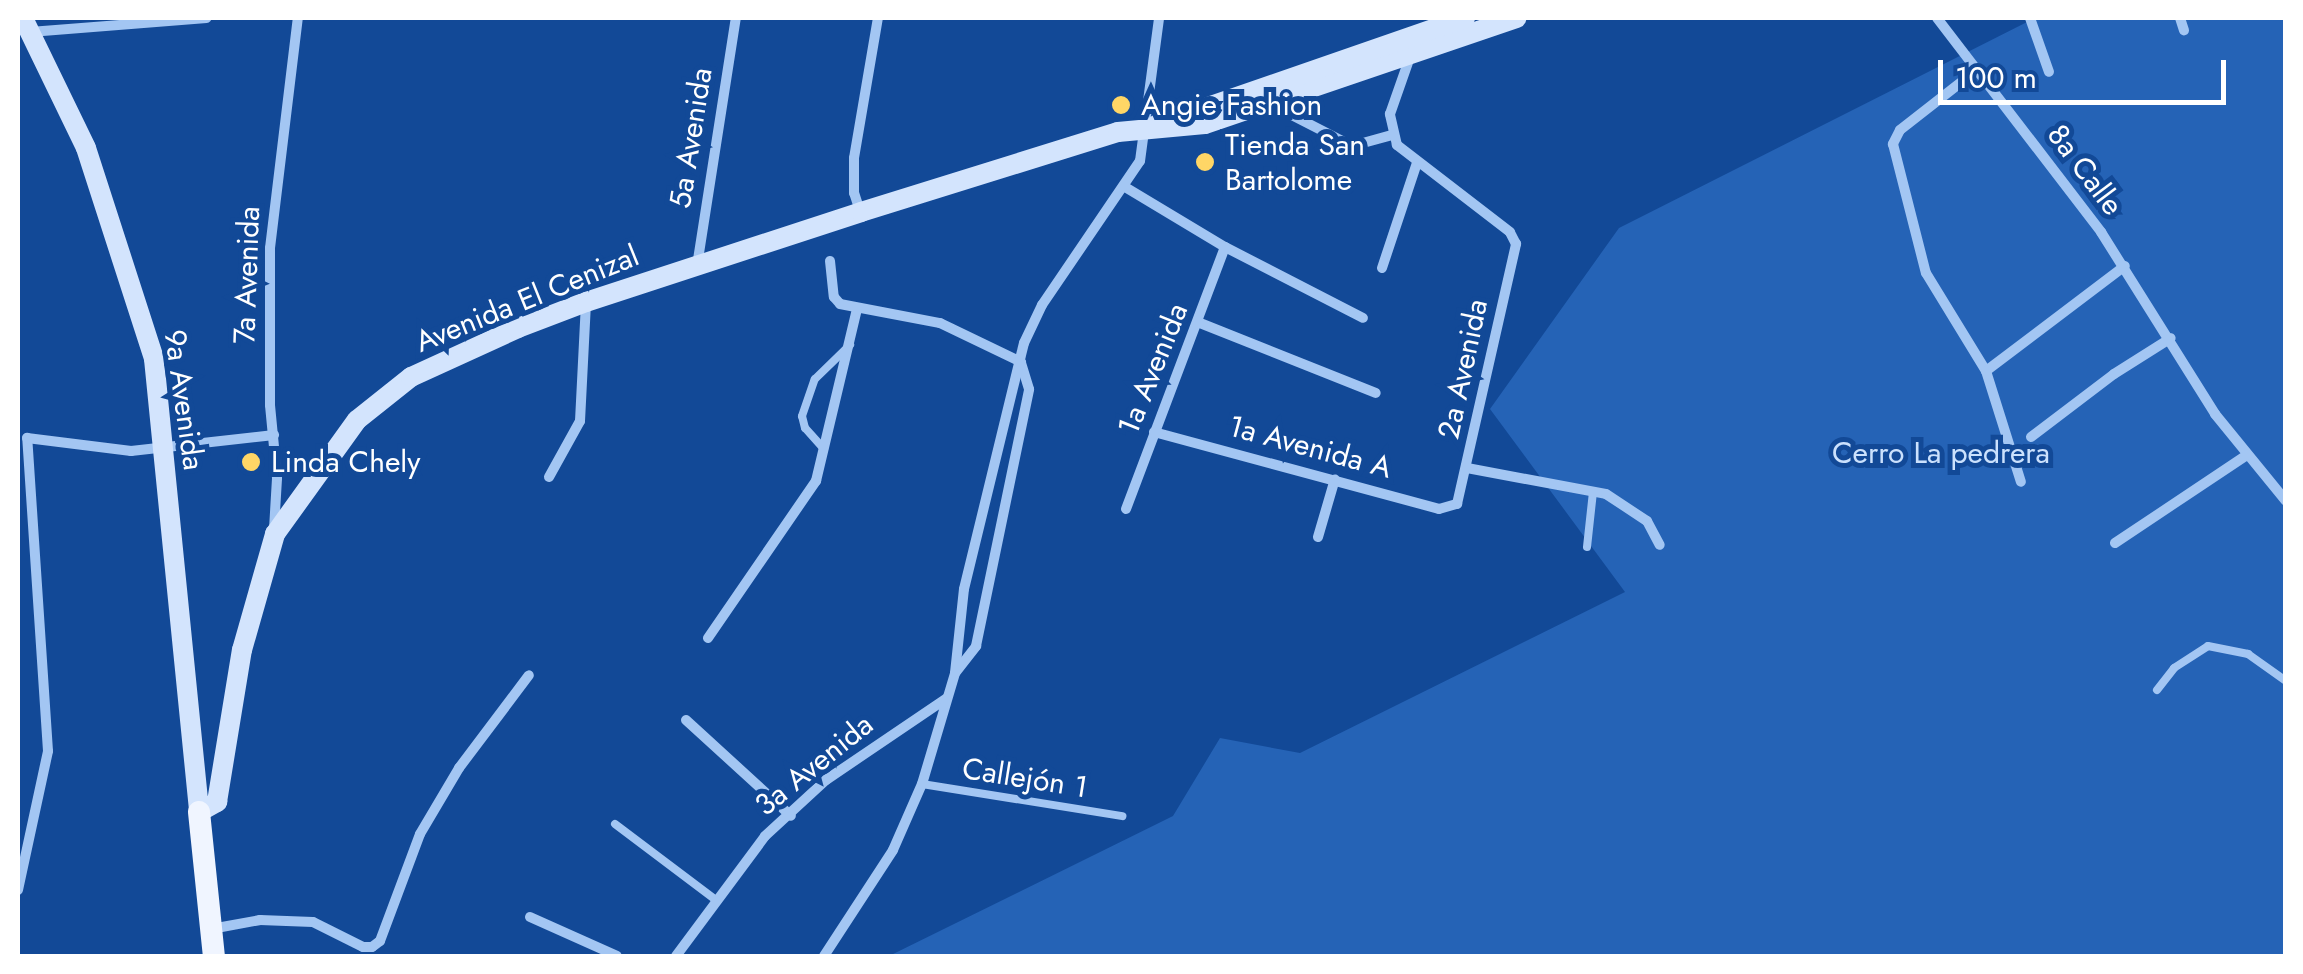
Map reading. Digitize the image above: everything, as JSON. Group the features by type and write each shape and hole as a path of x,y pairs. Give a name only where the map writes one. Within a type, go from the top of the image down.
{"main road":[{"path":"199,812 214,956"}],"street":[{"path":"27,24 206,18"},
{"name":"7a Avenida","path":"275,534 270,248 298,18"},
{"name":"5a Avenida","path":"697,266 736,18"},
{"path":"861,212 854,193 854,158 878,18"},
{"path":"824,956 893,850 922,784 955,673 970,560 1030,326 1140,161 1148,130 1158,18"},
{"name":"Avenida El Cenizal","path":"1266,96 1432,24 1465,18"},
{"name":"Avenida El Cenizal","path":"199,812 217,802 242,650 275,534 340,442 381,398 460,353 586,302 1088,140 1148,130 1194,109 1266,96 1409,57 1516,18"},
{"name":"8a Calle","path":"1938,18 2124,266 2216,414 2286,501"},
{"path":"2030,18 2049,72"},
{"path":"2180,18 2184,30"},
{"name":"9a Avenida","path":"27,24 86,148 115,228 154,359 199,812"},
{"path":"1382,268 1417,164 1392,135 1390,114 1409,57 1432,24"},
{"path":"1978,69 1900,130 1893,144 1926,273 1986,371 2021,482"},
{"path":"1266,96 1352,146 1392,135"},
{"name":"2a Avenida","path":"1417,164 1515,238 1468,468 1453,508"},
{"path":"1125,187 1225,247 1363,318"},
{"name":"1a Avenida","path":"1126,509 1200,323 1225,247"},
{"path":"830,262 836,302 940,323 1021,362 1029,389 976,646 955,673"},
{"path":"1986,371 2124,266"},
{"path":"549,477 580,421 586,302"},
{"path":"708,638 808,496 825,451 857,309"},
{"path":"1200,323 1376,392"},
{"path":"2031,437 2114,374 2171,338"},
{"name":"1a Avenida A","path":"1154,432 1439,509 1453,508"},
{"path":"18,890 48,751 22,436 131,451 274,435"},
{"path":"2115,542 2247,455"},
{"path":"1468,468 1594,492 1627,505 1647,521 1660,545"},
{"path":"1318,538 1335,479"},
{"path":"210,929 260,920 312,922 362,948 380,941 420,834 469,753 529,676"},
{"name":"3a Avenida","path":"676,956 765,836 826,780 948,698"},
{"path":"686,720 791,816"},
{"path":"530,916 617,956"}],"lane":[{"path":"825,451 805,428 802,416 815,379 850,345"},
{"path":"1588,548 1594,492"},
{"path":"2156,690 2174,668 2208,646 2248,654 2286,681"},
{"name":"Callejón 1","path":"922,784 1122,816"},
{"path":"615,824 717,901"}],"green space":[{"name":"Cerro La pedrera","path":"2035,18 2285,18 2285,956 889,956 1173,816 1220,738 1300,753 1625,592 1490,409 1619,228"}],"place":[{"name":"Angie Fashion","path":"1121,105"},
{"name":"Tienda San Bartolome","path":"1205,162"},
{"name":"Linda Chely","path":"251,462"}]}
